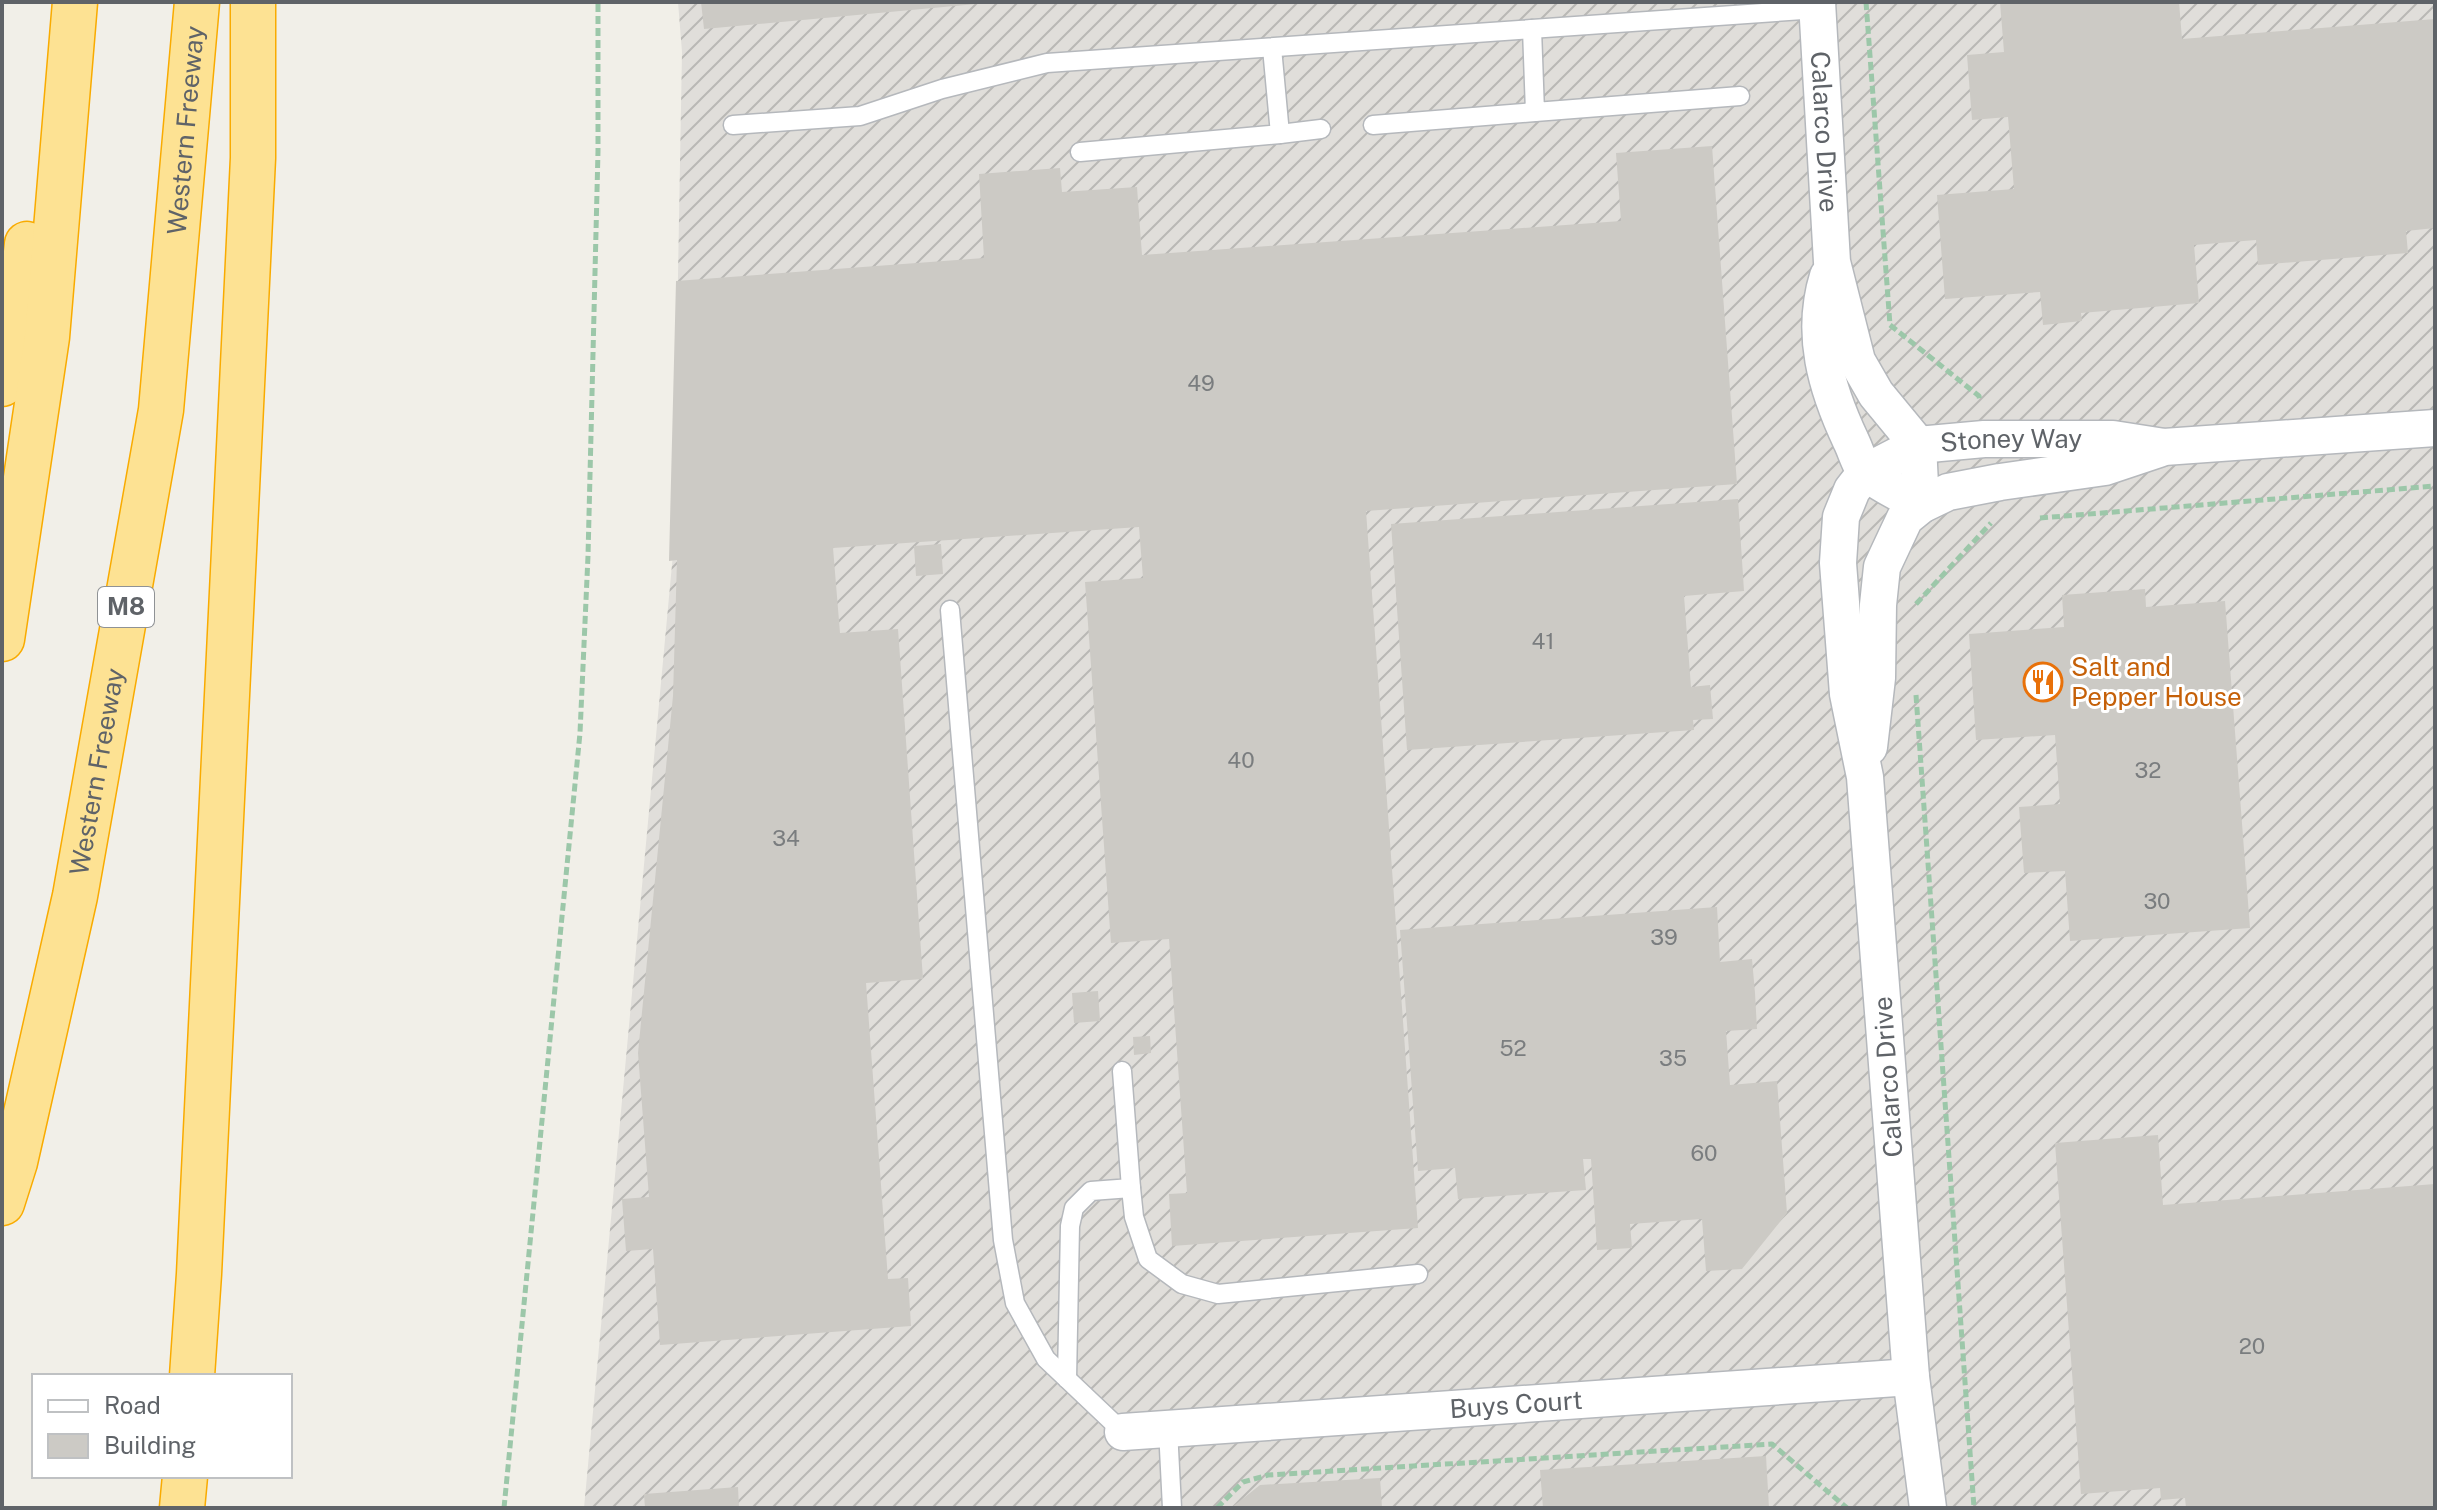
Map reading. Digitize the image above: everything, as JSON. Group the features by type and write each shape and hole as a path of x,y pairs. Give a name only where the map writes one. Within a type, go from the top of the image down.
{"highway":[{"path":"2,384 22,286 53,2"},
{"path":"2,639 47,337 75,2"},
{"name":"Western Freeway","path":"2,1203 15,1162 75,896 161,410 197,2"},
{"path":"192,1374 253,158 253,2"},
{"path":"182,1508 185,1478"}],"street":[{"name":"Calarco Drive","path":"1817,5 1832,262 1857,361 1876,394 1918,445"},
{"name":"Calarco Drive","path":"1832,262 1823,293 1819,325 1824,374 1866,472 1852,490 1841,517 1838,563 1848,694 1865,777 1911,1377 1928,1508"},
{"name":"Stoney Way","path":"1866,472 1918,445 1984,439 2096,438 2164,447 2435,428"},
{"path":"1918,445 1921,505"},
{"name":"Stoney Way","path":"1921,505 1948,492 2105,467 2164,447"},
{"path":"1866,472 1921,505"},
{"name":"Calarco Drive","path":"1865,777 1877,678 1882,567 1905,518 1921,505"},
{"name":"Calarco Drive","path":"1911,1377 1913,1508"},
{"name":"Buys Court","path":"1123,1432 1911,1377"}],"lane":[{"path":"733,125 860,116 942,89 1047,63 1532,29 1817,5"},
{"path":"1532,29 1535,112"},
{"path":"1272,48 1280,134"},
{"path":"1373,125 1740,96"},
{"path":"1080,152 1321,129"},
{"path":"950,610 1003,1240 1015,1303 1046,1359 1123,1432"},
{"path":"1122,1071 1134,1217 1148,1259 1182,1284 1218,1294 1418,1274"},
{"path":"1067,1379 1070,1226 1074,1208 1091,1191 1131,1188"},
{"path":"1168,1429 1172,1508"}],"path":[{"path":"504,1508 580,733 598,151 598,2"},
{"path":"1866,2 1890,325 1979,396 1984,439"},
{"path":"1910,610 1991,522 1988,484"},
{"path":"2039,518 2435,486"},
{"path":"1915,687 1974,1508"},
{"path":"1217,1508 1243,1482 1268,1475 1772,1444 1847,1508"}],"shaded area":[{"path":"678,2 2435,2 2435,1508 584,1508 673,554 682,52"}],"building":[{"path":"701,2 976,2 976,4 704,29"},
{"path":"2000,2 2179,2 2182,39 2435,19 2435,228 2406,231 2408,253 2258,265 2256,240 2194,245 2199,303 2081,313 2082,321 2043,325 2040,292 1945,299 1937,195 2014,189 2008,117 1972,120 1967,55 2004,52"},
{"path":"1712,146 1737,484 1366,511 1418,1228 1172,1246 1169,1194 1187,1193 1169,939 1111,943 1085,582 1143,578 1139,527 833,548 840,633 898,629 923,979 866,983 888,1279 908,1278 911,1326 660,1345 653,1249 626,1251 622,1199 649,1197 638,1053 673,696 677,560 669,561 676,281 984,258 979,174 1060,168 1062,192 1137,187 1142,255 1621,221 1616,153"},
{"path":"1738,499 1744,591 1684,596 1691,687 1710,685 1713,719 1693,720 1694,730 1407,750 1391,524"},
{"path":"941,544 943,574 916,576 914,546"},
{"path":"2145,589 2146,607 2225,601 2250,928 2070,941 2065,871 2024,873 2019,807 2060,804 2055,735 1976,740 1969,634 2064,627 2062,595"},
{"path":"1717,907 1720,962 1752,959 1755,993 1757,1029 1726,1031 1730,1085 1777,1081 1787,1213 1742,1269 1706,1271 1702,1219 1630,1224 1632,1248 1597,1250 1591,1159 1583,1159 1586,1190 1458,1199 1455,1168 1418,1171 1400,930"},
{"path":"1098,991 1100,1021 1074,1023 1072,993"},
{"path":"1150,1036 1151,1053 1134,1055 1133,1037"},
{"path":"2158,1135 2163,1205 2435,1184 2435,1508 2186,1508 2185,1498 2161,1500 2160,1488 2081,1494 2055,1143"},
{"path":"1766,1456 1769,1508 1543,1508 1540,1470"},
{"path":"1380,1478 1382,1508 1231,1508 1260,1485"},
{"path":"738,1487 739,1508 645,1508 644,1494"}],"place":[{"name":"Salt and Pepper House","path":"2043,682"}]}
